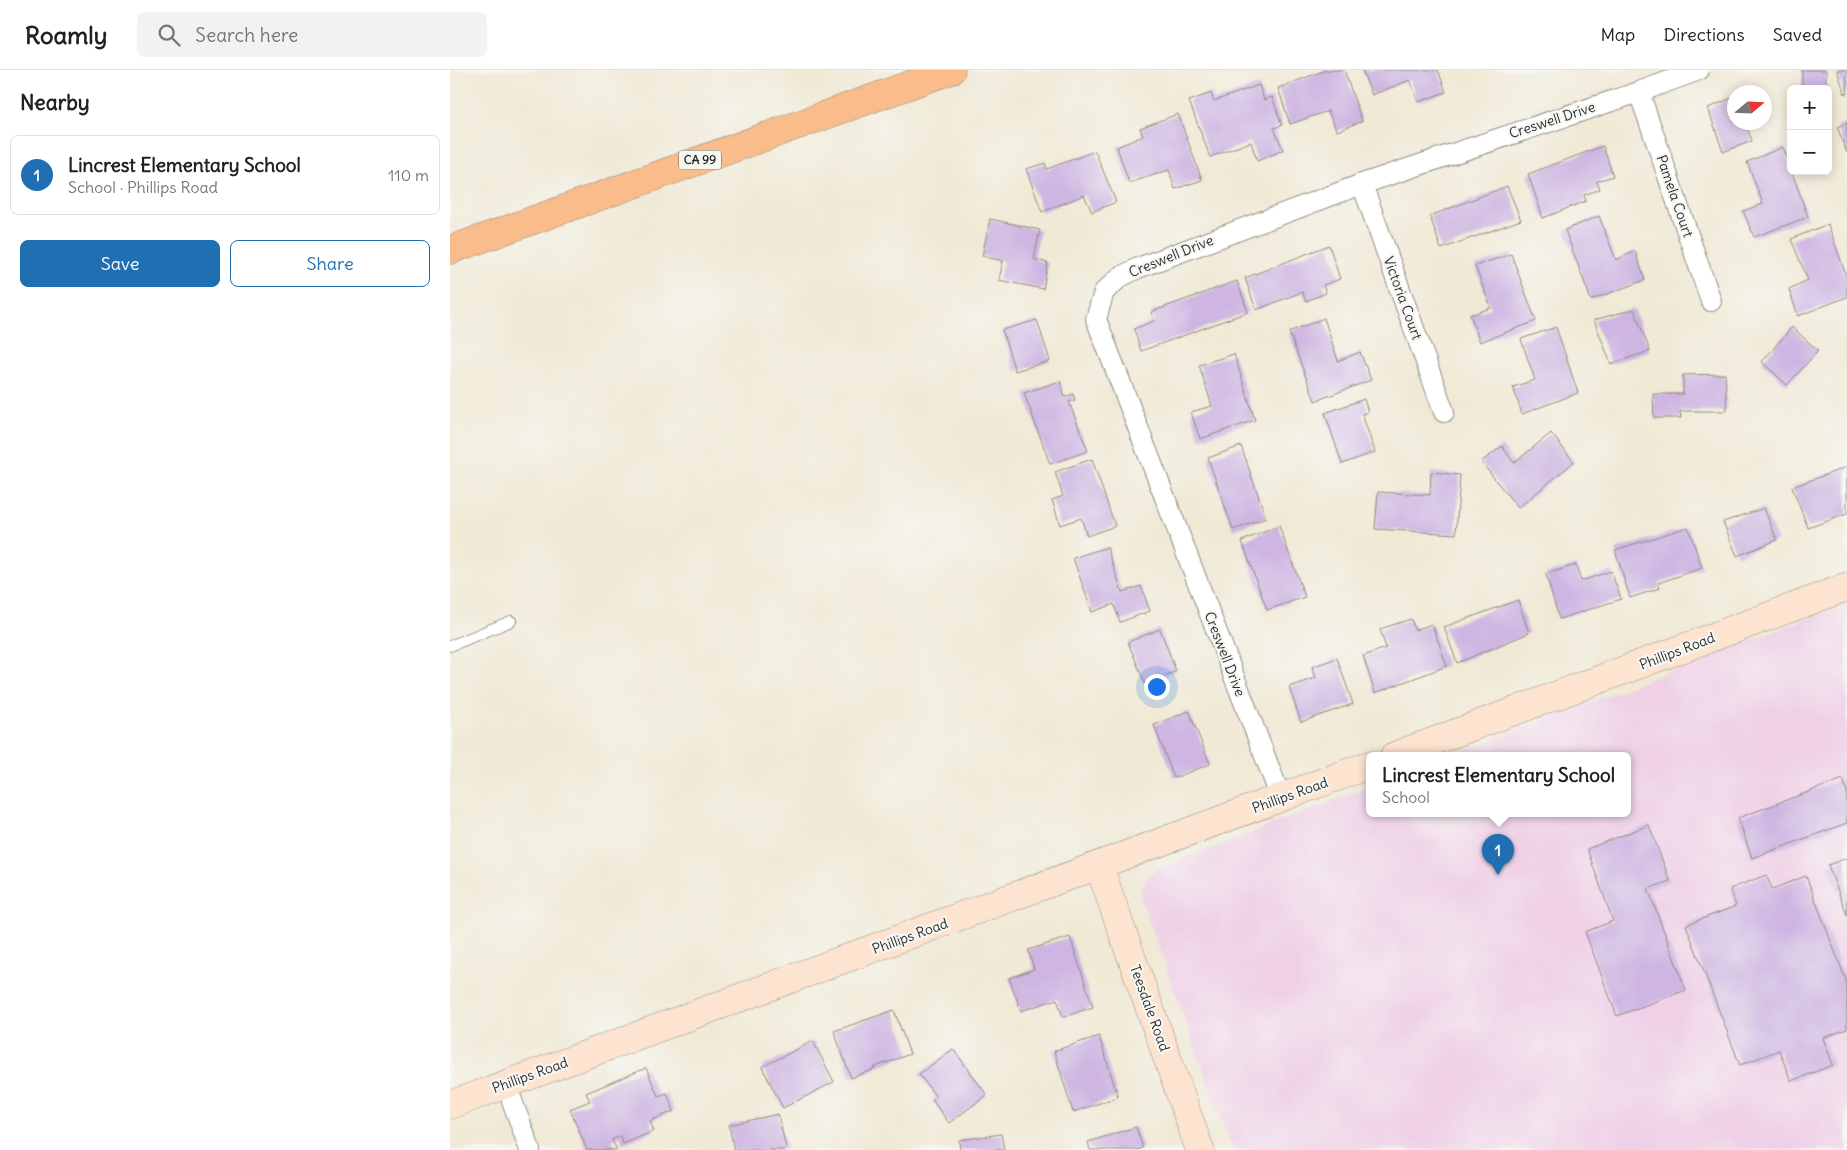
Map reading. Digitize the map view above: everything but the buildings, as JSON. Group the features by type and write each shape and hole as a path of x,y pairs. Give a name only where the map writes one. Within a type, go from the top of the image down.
{"highway":[{"name":"CA 99","path":"450,250 951,70"}],"street":[{"name":"Creswell Drive","path":"1281,798 1096,319 1104,292 1120,277 1138,268 1362,184 1639,92 1698,70"},
{"name":"Pamela Court","path":"1639,92 1711,301"},
{"name":"Victoria Court","path":"1362,184 1444,412"},
{"name":"Phillips Road","path":"1405,752 1847,587"},
{"name":"Phillips Road","path":"450,1104 1366,766"},
{"name":"Teesdale Road","path":"1099,866 1200,1150"},
{"path":"506,1084 530,1150"}],"lane":[{"path":"450,646 511,621"}],"shaded area":[{"path":"1847,603 1847,1150 1233,1150 1141,899 1141,889 1145,880 1155,870 1366,788 1366,817 1631,817 1631,752 1460,752"}],"place":[{"name":"Lincrest Elementary School","path":"1498,875"}]}
